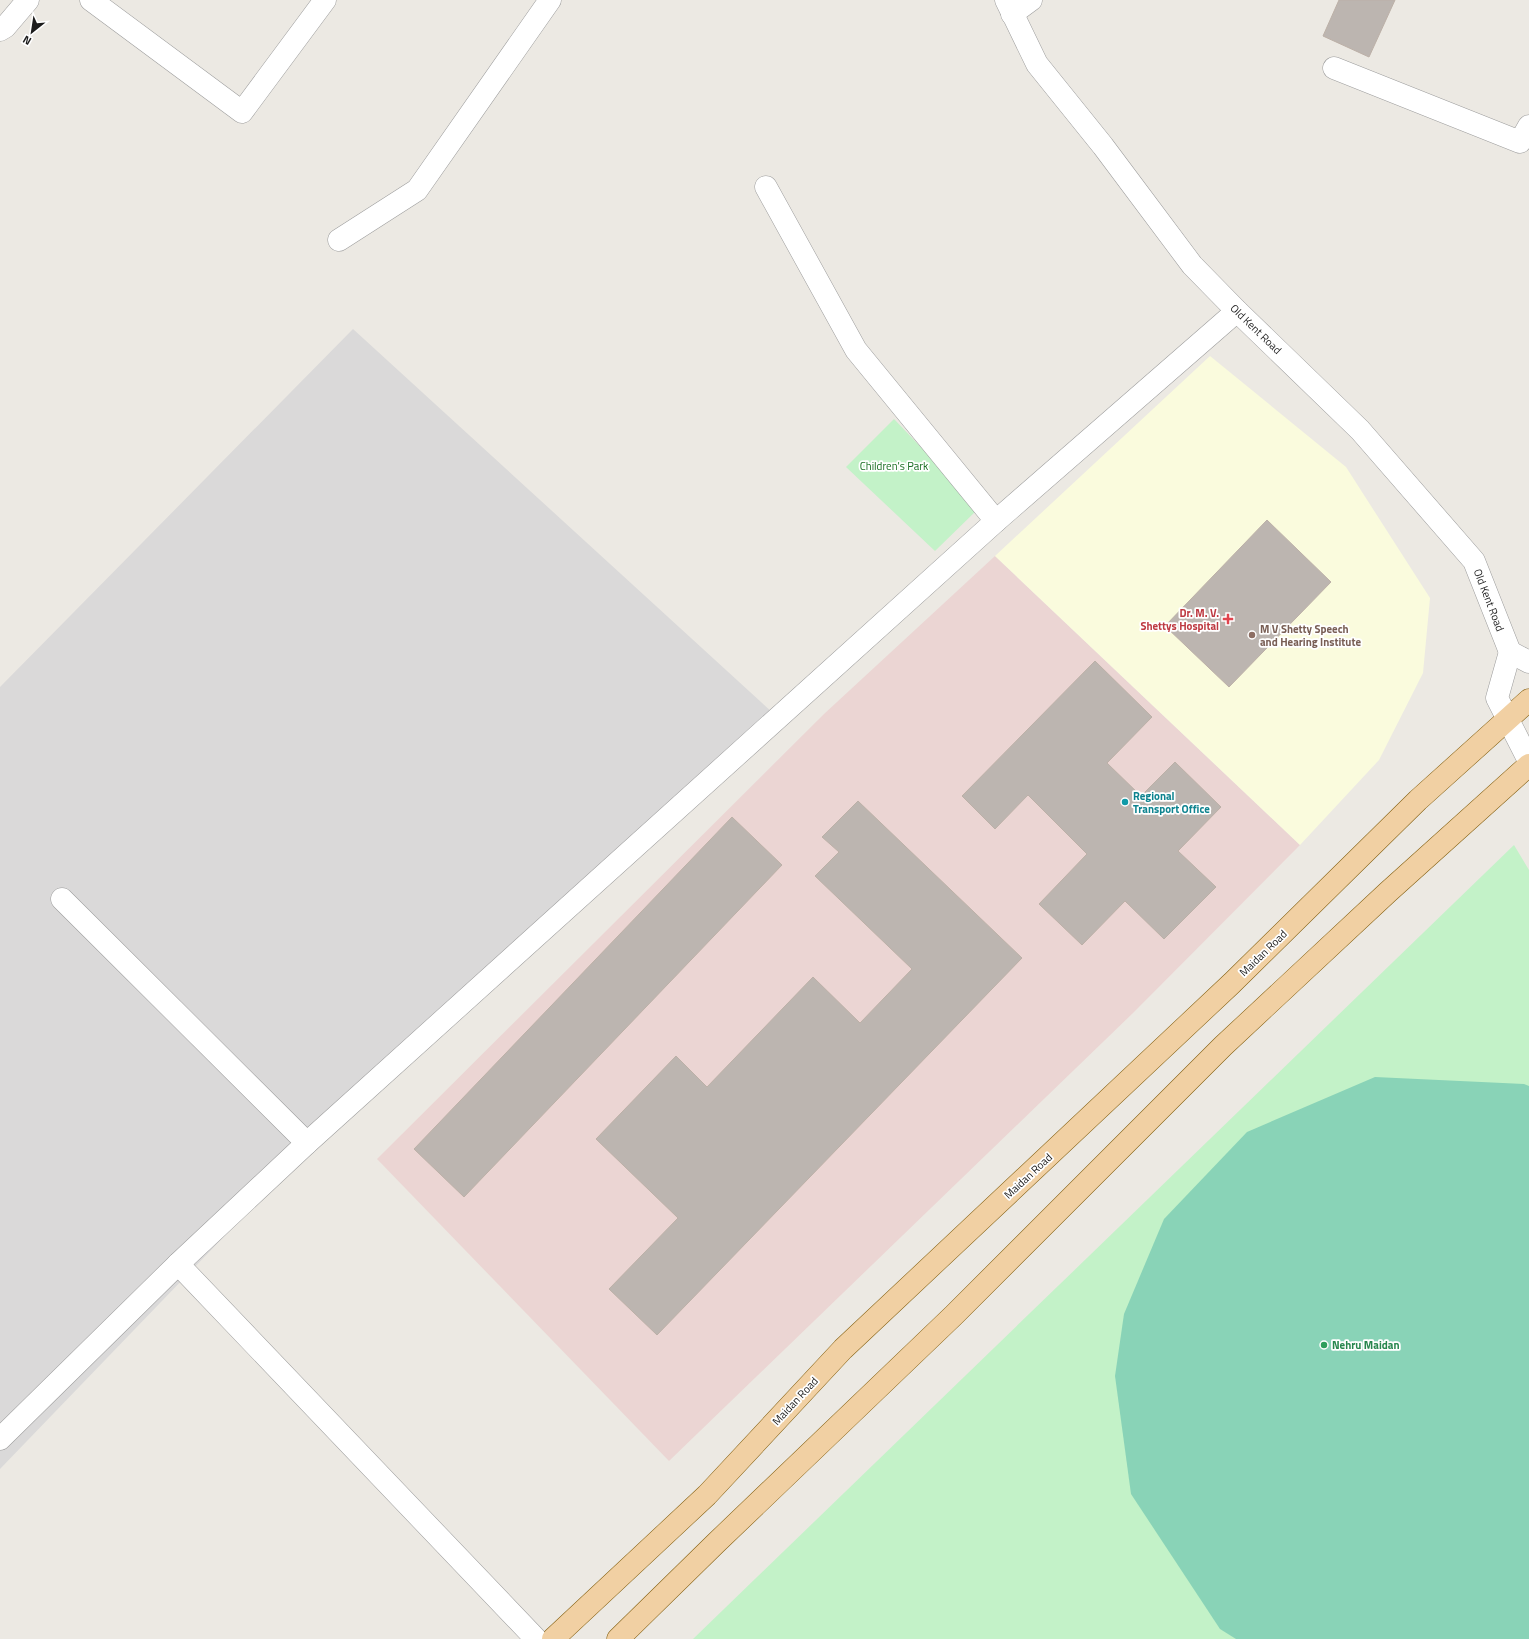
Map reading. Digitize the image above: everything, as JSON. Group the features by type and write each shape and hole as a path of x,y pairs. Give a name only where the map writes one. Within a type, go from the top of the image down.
{"main road":[{"name":"Maidan Road","path":"553,1639 707,1495 844,1349 1232,983 1418,800 1529,700"},
{"path":"618,1639 727,1532 954,1315 1223,1046 1388,892 1529,765"}],"street":[{"path":"0,30 5,28 28,0"},
{"path":"91,0 242,112 325,0"},
{"path":"339,240 417,190 550,0"},
{"path":"1009,7 1031,0"},
{"name":"Old Kent Road","path":"1009,7 1037,64 1103,146 1192,265 1237,311 1360,430 1474,561 1510,652"},
{"path":"1334,68 1520,142 1529,126"},
{"path":"766,187 856,350 996,521"},
{"path":"0,1439 178,1264 307,1144 996,521 1237,311"},
{"path":"1529,662 1510,652 1497,698 1529,761"},
{"path":"62,899 307,1144"},
{"path":"178,1264 536,1639"}],"shaded area":[{"path":"353,329 784,723 346,1110 0,1469 0,687"},
{"name":"M V Shetty Speech and Hearing Institute","path":"1210,356 1346,467 1430,598 1423,673 1379,760 1300,845 995,556"},
{"path":"995,556 1300,845 1133,1013 669,1461 377,1159 824,714"}],"green space":[{"name":"Children's Park","path":"894,419 979,508 935,551 846,467"},
{"path":"1514,845 1529,870 1529,1639 693,1639"},
{"name":"Nehru Maidan","path":"1375,1077 1524,1084 1529,1086 1529,1639 1236,1639 1220,1629 1131,1494 1115,1376 1124,1314 1164,1219 1247,1132"}],"building":[{"path":"1339,0 1395,0 1369,57 1323,36"},
{"path":"1267,520 1331,582 1229,687 1165,626"},
{"name":"Regional Transport Office","path":"1095,661 1152,717 1107,763 1141,796 1175,762 1221,807 1178,851 1216,887 1164,939 1125,901 1082,945 1039,904 1087,854 1028,795 995,829 962,796"},
{"path":"858,801 1022,958 657,1335 609,1289 678,1218 596,1139 676,1056 707,1087 813,977 860,1023 912,969 815,876 839,852 822,837"},
{"path":"732,817 782,865 464,1197 414,1149"}],"place":[{"name":"Dr. M. V. Shettys Hospital","path":"1228,619"},
{"name":"M V Shetty Speech and Hearing Institute","path":"1252,635"},
{"name":"Regional Transport Office","path":"1125,802"},
{"name":"Nehru Maidan","path":"1324,1345"}]}
